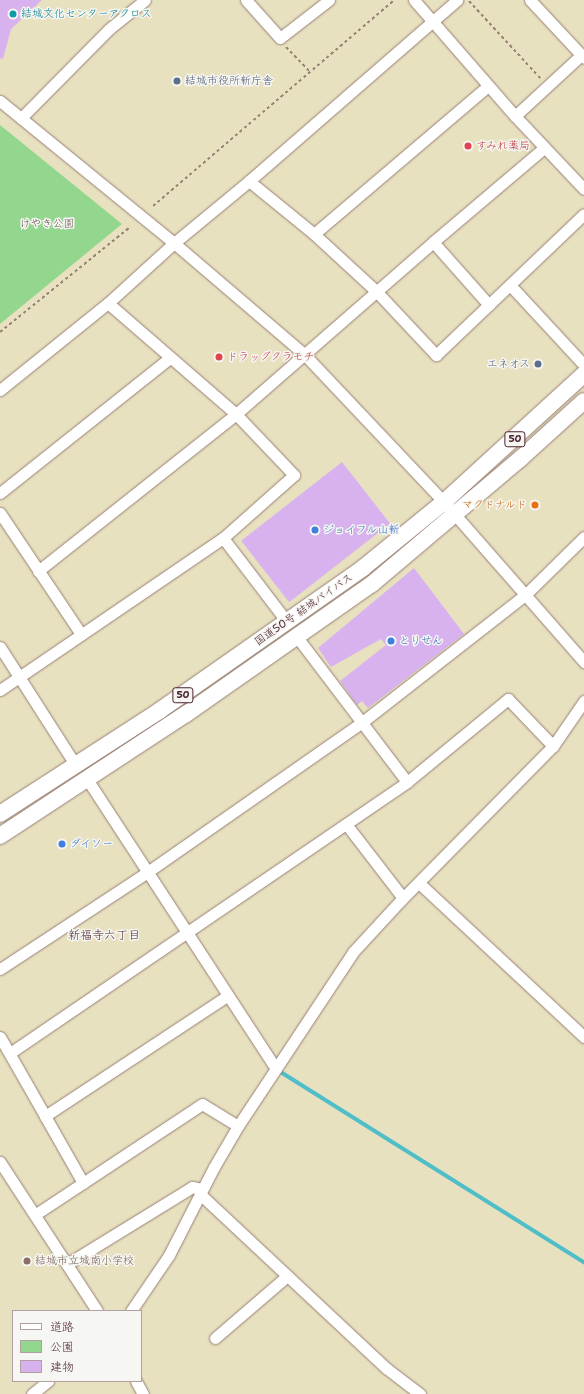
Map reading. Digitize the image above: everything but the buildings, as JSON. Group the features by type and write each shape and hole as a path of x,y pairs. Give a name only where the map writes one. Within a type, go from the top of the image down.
{"highway":[{"name":"国道50号 結城バイパス","path":"0,814 76,766 287,622 363,568 444,502 584,374"},
{"name":"国道50号 結城バイパス","path":"0,836 297,637 372,584 455,515 584,401"}],"street":[{"path":"21,118 110,29 145,0"},
{"path":"246,0 280,38 329,0"},
{"path":"414,0 488,86 544,148 584,189"},
{"path":"0,390 108,303 174,243 249,181 457,0"},
{"path":"515,116 582,56 530,0"},
{"path":"314,234 488,86"},
{"path":"0,101 174,243 304,354 444,502 584,662"},
{"path":"38,571 236,414 376,291 544,148"},
{"path":"249,181 314,234 376,291 436,355 584,214"},
{"path":"433,242 489,305"},
{"path":"510,285 584,365"},
{"path":"0,690 223,538 294,475 236,414 108,303"},
{"path":"0,493 170,358"},
{"path":"0,513 81,634"},
{"path":"0,970 146,872 361,723 525,596 584,537"},
{"path":"223,538 287,622"},
{"path":"297,637 407,782"},
{"path":"0,647 76,766"},
{"path":"10,1053 407,782 508,699 553,746"},
{"path":"132,1310 169,1255 201,1192 238,1126 353,952 403,898 553,746 584,701"},
{"path":"87,779 146,872 276,1069"},
{"path":"346,824 403,898"},
{"path":"419,883 584,1037"},
{"path":"45,1116 227,996"},
{"path":"0,1037 84,1182"},
{"path":"36,1214 202,1104 238,1126"},
{"path":"0,1162 36,1214 96,1310"},
{"path":"67,1264 192,1188 201,1192 287,1276 386,1368 420,1394"},
{"path":"215,1338 287,1276"},
{"path":"32,1394 47,1382"},
{"path":"137,1382 143,1394"}],"path":[{"path":"152,206 394,0"},
{"path":"469,1 543,81"},
{"path":"282,43 310,72"},
{"path":"0,332 130,227"}],"green space":[{"name":"けやき公園","path":"0,125 122,224 0,324"}],"waterway":[{"path":"281,1072 584,1262"}],"place":[{"name":"結城文化センターアクロス","path":"13,14"},
{"name":"結城市役所新庁舎","path":"177,81"},
{"name":"すみれ薬局","path":"468,146"},
{"name":"ドラッグクラモチ","path":"219,357"},
{"name":"エネオス","path":"538,364"},
{"name":"マクドナルド","path":"535,505"},
{"name":"ジョイフル山新","path":"315,530"},
{"name":"とりせん","path":"391,641"},
{"name":"ダイソー","path":"62,844"},
{"name":"結城市立城南小学校","path":"27,1261"}],"district":[{"name":"新福寺六丁目","path":"104,936"}]}
